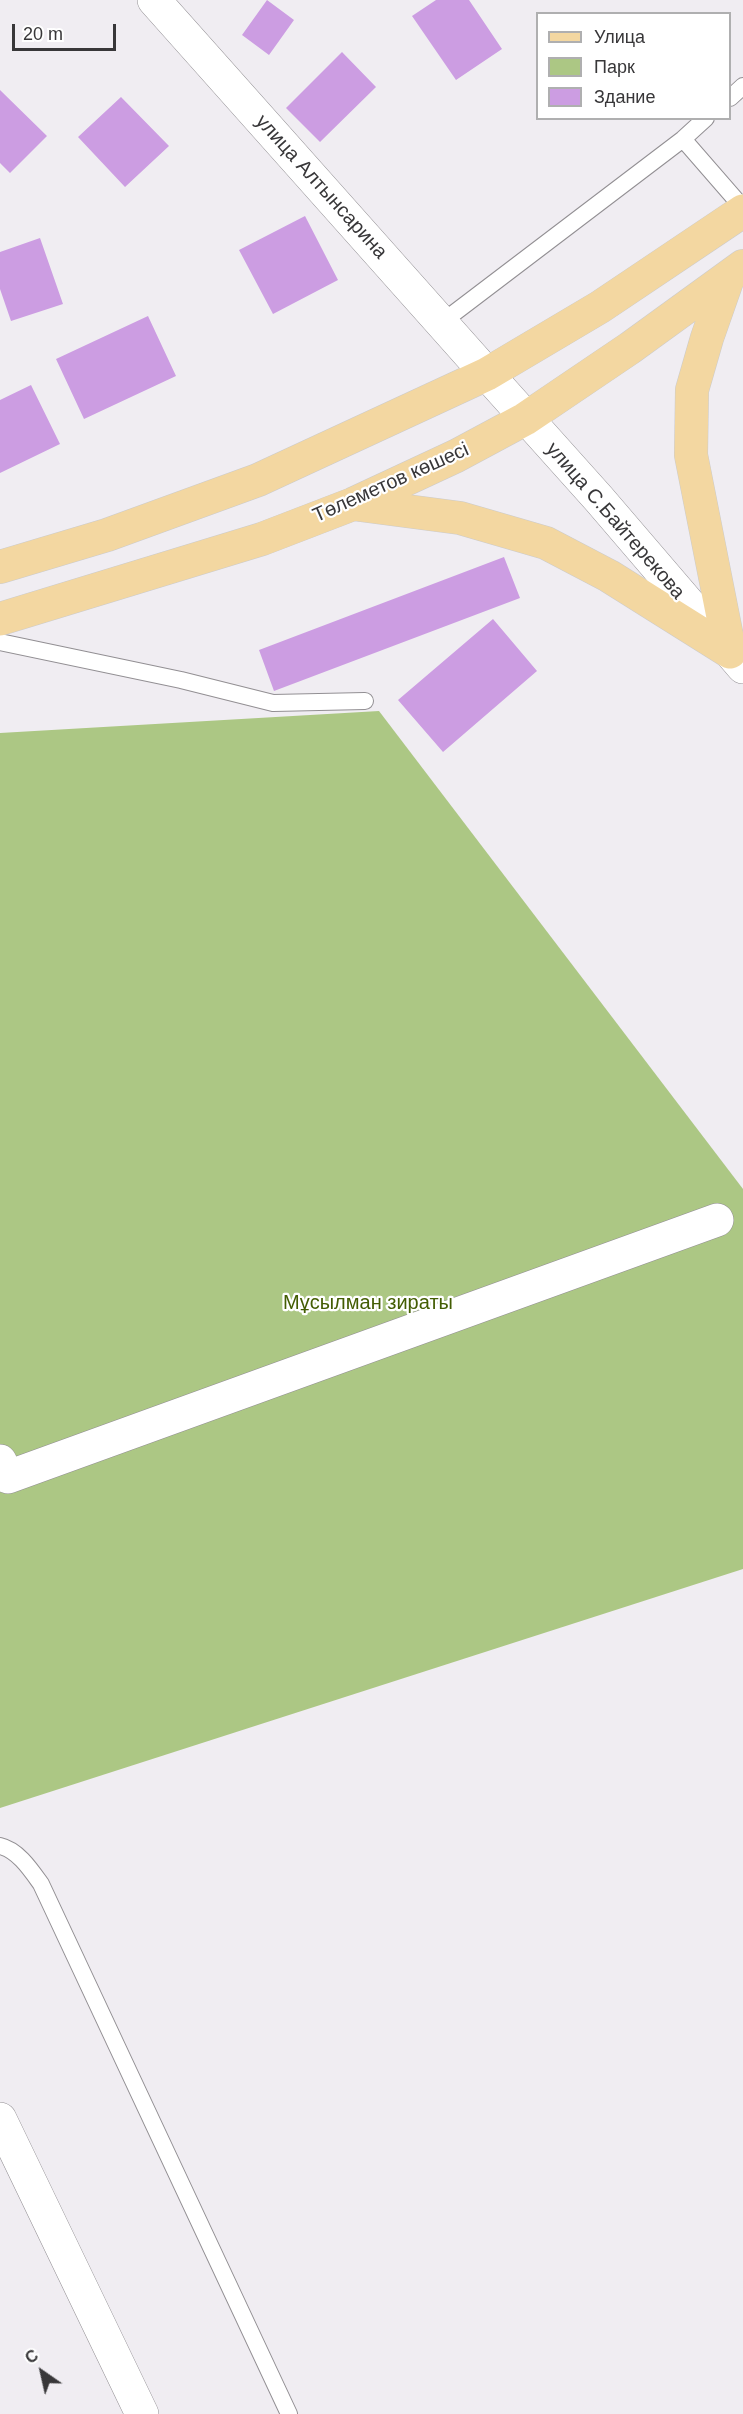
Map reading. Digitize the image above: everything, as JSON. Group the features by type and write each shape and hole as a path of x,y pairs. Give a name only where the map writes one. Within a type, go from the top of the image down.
{"main road":[{"path":"0,567 107,535 258,480 487,374 600,307 743,209"},
{"path":"736,272 707,338 692,390 691,455 736,660"},
{"name":"Төлеметов көшесі","path":"0,619 262,539 353,504 456,456 525,419 736,272"},
{"path":"353,504 460,518 546,543 609,576 736,660"}],"street":[{"name":"улица Алтынсарина","path":"154,0 487,374"},
{"name":"улица С.Байтерекова","path":"487,374 599,499 736,660"},
{"path":"0,1461 8,1477 717,1220"},
{"path":"0,2119 142,2414"}],"lane":[{"path":"731,96 743,86"},
{"path":"441,323 683,139 704,120"},
{"path":"683,139 743,209"},
{"path":"0,642 181,680 273,703 365,701"},
{"path":"0,1846 5,1847 27,1865 41,1884 289,2414"}],"green space":[{"name":"Мұсылман зираты","path":"379,711 743,1189 743,1569 0,1808 0,733"}],"building":[{"path":"267,0 294,20 269,55 242,35"},
{"path":"436,0 469,0 502,49 456,80 412,16"},
{"path":"342,52 376,87 320,142 286,108"},
{"path":"0,90 47,136 10,173 0,163"},
{"path":"121,97 169,146 125,187 78,137"},
{"path":"305,216 338,280 273,314 239,250"},
{"path":"40,238 63,304 11,321 0,289 0,252"},
{"path":"148,316 176,376 84,419 56,359"},
{"path":"31,385 60,444 0,473 0,400"},
{"path":"504,557 520,598 274,691 259,650"},
{"path":"493,619 537,671 443,752 398,700"}]}
